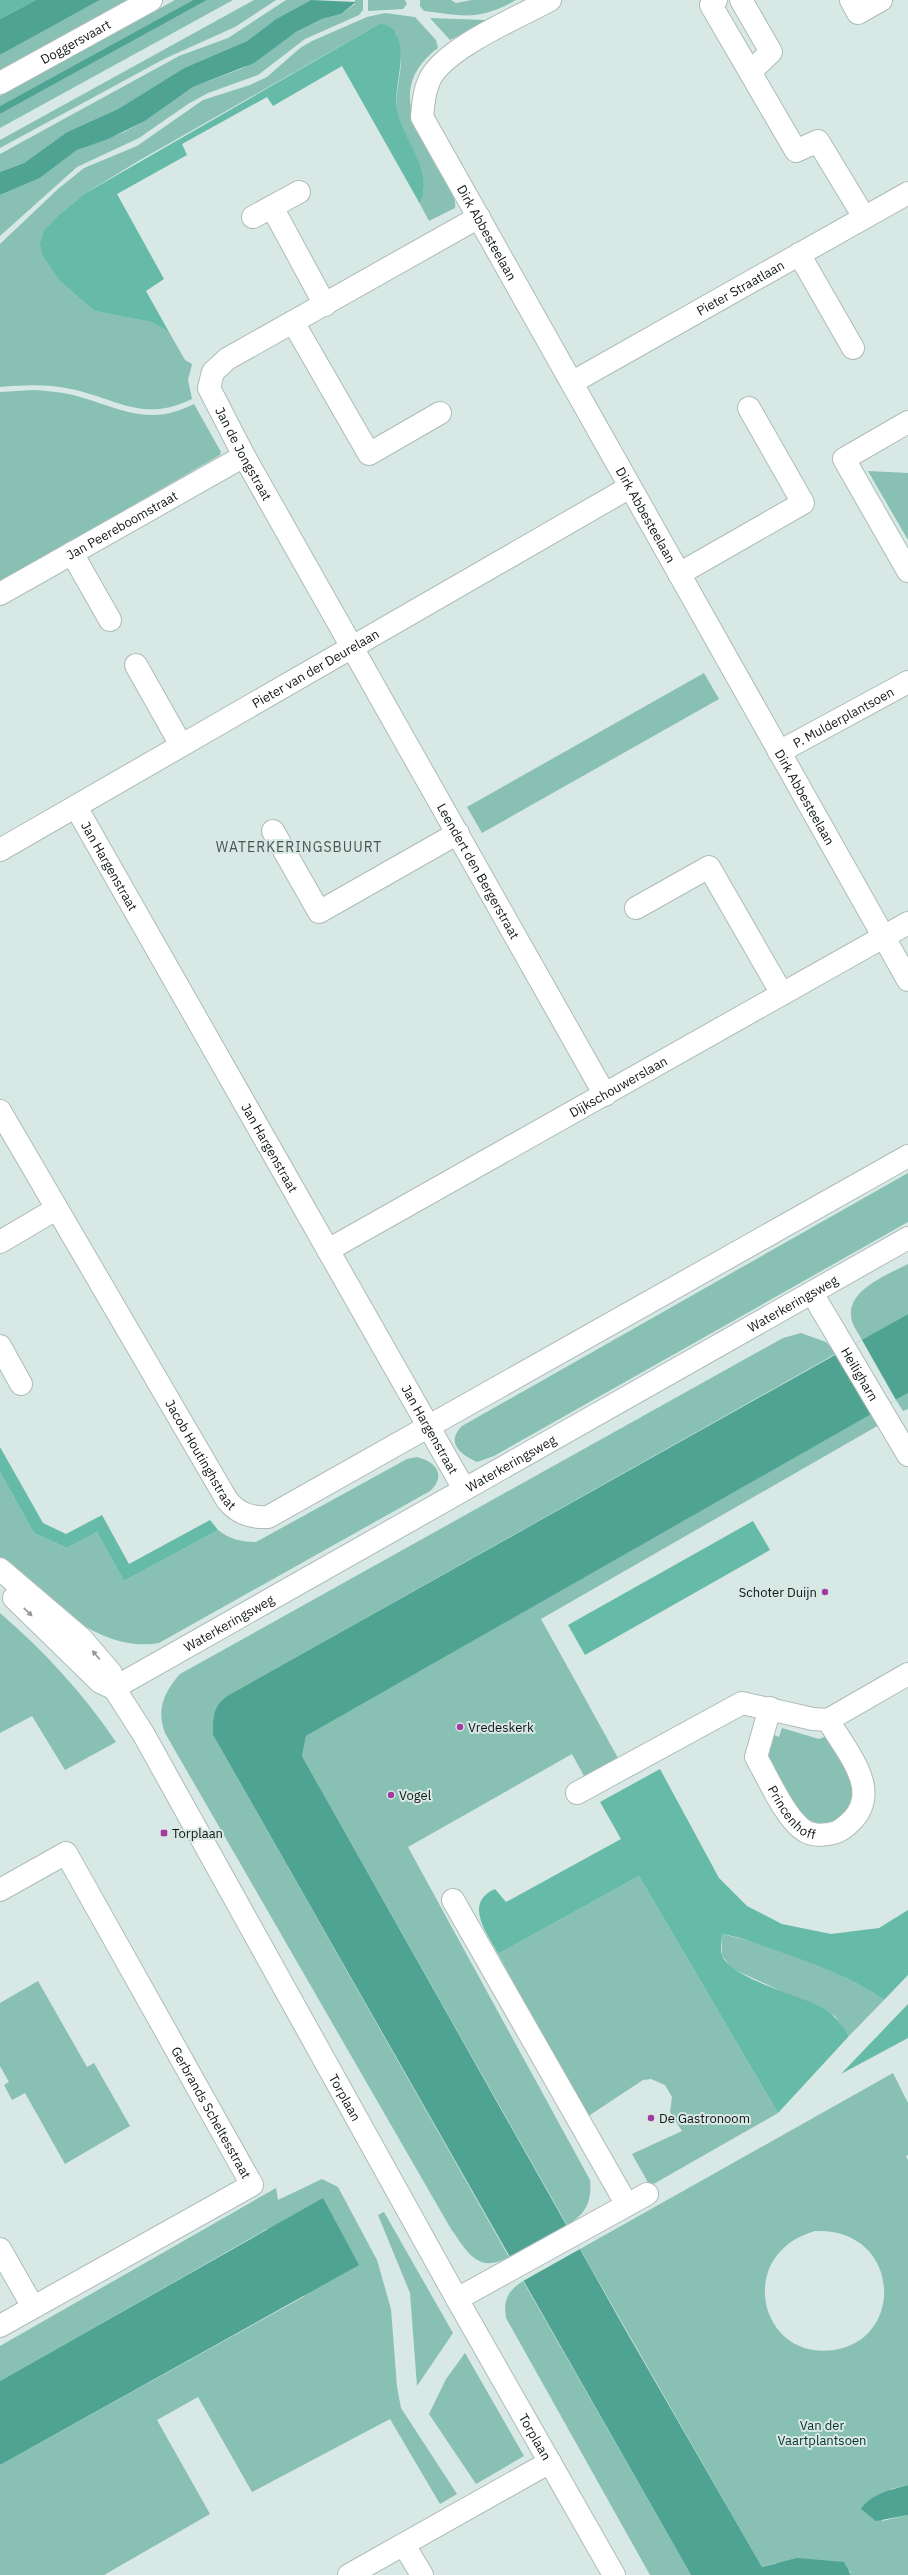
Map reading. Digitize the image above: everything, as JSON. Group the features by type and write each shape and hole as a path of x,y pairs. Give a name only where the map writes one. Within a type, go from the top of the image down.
{"street":[{"name":"Doggersvaart","path":"0,83 151,0"},
{"name":"Dirk Abbesteelaan","path":"550,0 456,51 429,80 422,117 885,936 908,980"},
{"path":"716,0 711,5 796,151 818,141 864,217"},
{"path":"741,0 771,52 750,72"},
{"path":"851,0 858,13 881,0"},
{"path":"299,192 263,212 324,305"},
{"name":"Pieter Straatlaan","path":"573,382 908,193"},
{"name":"Jan de Jongstraat","path":"352,647 244,456 211,393 209,383 213,372 227,359 479,217"},
{"path":"799,254 853,348"},
{"path":"293,322 369,454 440,413"},
{"path":"679,574 803,503 749,408"},
{"path":"908,422 844,459 908,571"},
{"name":"Jan Peereboomstraat","path":"0,594 244,456"},
{"name":"Pieter van der Deurelaan","path":"0,850 630,487"},
{"path":"72,553 110,620"},
{"name":"Leendert den Bergerstraat","path":"352,647 605,1095"},
{"path":"136,666 181,745"},
{"name":"P. Mulderplantsoen","path":"780,752 908,682"},
{"name":"Jan Hargenstraat","path":"76,807 464,1489"},
{"path":"273,831 319,912 458,834"},
{"path":"636,908 709,867 782,994"},
{"name":"Dijkschouwerslaan","path":"328,1250 908,923"},
{"name":"Jacob Houtinghstraat","path":"0,1111 227,1500 240,1512 257,1518 268,1517 430,1427"},
{"path":"430,1427 908,1156"},
{"path":"0,1242 56,1209"},
{"name":"Waterkeringsweg","path":"114,1688 908,1238"},
{"name":"Heiligharn","path":"812,1293 846,1348 908,1455"},
{"path":"0,1346 21,1384"},
{"name":"Torplaan","path":"0,1569 81,1638 111,1674 114,1688 148,1742 457,2299 614,2575"},
{"name":"Torplaan","path":"0,1584 100,1682 114,1688"},
{"path":"577,1793 742,1703 770,1708 813,1719 828,1720 908,1674"},
{"name":"Princenhoff","path":"770,1708 756,1757 791,1817 805,1831 820,1834 836,1833 856,1820 864,1805 865,1784 828,1720"},
{"name":"Gerbrands Scheltesstraat","path":"0,1890 66,1853 252,2185 0,2326"},
{"path":"453,1900 627,2205"},
{"path":"457,2299 647,2194"},
{"path":"0,2249 33,2307"},
{"path":"349,2575 550,2462"},
{"path":"404,2545 422,2575"}],"green space":[{"path":"100,0 130,0 0,71 0,55"},
{"path":"175,0 193,0 0,106 0,96"},
{"path":"207,0 233,0 0,128 0,114"},
{"path":"254,0 276,0 235,27 164,59 0,148 0,140"},
{"path":"286,0 311,0 276,19 247,41 184,68 118,109 67,132 24,163 0,172 0,154 179,56 228,38"},
{"path":"355,0 363,0 363,10 359,15 305,39 258,75 208,93 188,104 139,138 77,167 0,236 0,195 40,178 77,150 124,132 145,121 193,87 243,68 296,32 322,19 341,14 355,4"},
{"path":"368,0 405,0 407,4 403,9 368,11"},
{"path":"420,0 451,0 456,3 472,0 516,0 503,7 481,14 461,15 424,11 420,6"},
{"path":"526,0 536,0 471,37 462,34 450,40 430,18 485,20"},
{"path":"385,13 415,17 436,40 438,48 422,63 413,79 410,95 412,112 417,129 450,189 455,200 455,208 429,221 420,204 424,191 421,167 400,121 397,109 397,92 401,63 396,33 379,24 140,160 84,194 60,214 61,282 94,311 153,322 169,332 185,360 192,364 188,380 192,399 175,406 159,409 145,409 131,407 88,393 62,387 36,385 0,387 0,244 58,189 84,168 137,146 203,100 250,85 267,77 300,48 312,41 367,17"},
{"path":"34,390 73,395 133,413 147,415 177,411 194,404 221,452 220,455 0,582 0,392"},
{"path":"868,471 908,473 908,540"},
{"path":"704,673 719,699 482,833 467,807"},
{"path":"908,1173 908,1222 494,1456 477,1462 466,1456 457,1448 455,1438 457,1432 462,1426"},
{"path":"908,1264 908,1314 862,1340 853,1325 851,1318 852,1306 856,1297 863,1290 881,1278"},
{"path":"801,1333 826,1342 837,1353 227,1696 218,1704 214,1713 213,1735 509,2257 498,2262 482,2262 469,2253 451,2229 165,1733 161,1717 163,1702 174,1681 180,1674 783,1338"},
{"path":"908,1393 908,1409 903,1411 896,1400"},
{"path":"872,1413 879,1425 541,1619 618,1758 584,1776 572,1754 408,1847 590,2180 590,2195 586,2207 574,2221 567,2225 302,1756 306,1736"},
{"path":"417,1457 429,1462 437,1470 438,1480 430,1491 159,1643 136,1644 114,1639 93,1630 72,1618 52,1603 0,1557 0,1472 34,1533 67,1548 97,1532 124,1581 218,1530 227,1536 236,1539 256,1542 407,1459"},
{"path":"0,1613 32,1642 62,1673 116,1742 65,1770 32,1716 0,1733"},
{"path":"782,1728 819,1739 829,1735 855,1781 856,1793 847,1817 821,1826 797,1813 763,1754 770,1733 779,1737"},
{"path":"639,1876 778,2113 650,2186 632,2154 682,2131 670,2112 672,2097 665,2085 651,2079 643,2080 587,2117 498,1954"},
{"path":"722,1934 763,1945 806,1960 847,1978 884,2000 849,2036 835,2016 731,1968 722,1955"},
{"path":"38,1981 87,2067 94,2063 130,2126 65,2164 25,2093 12,2100 4,2085 9,2082 0,2066 0,2003"},
{"name":"Van der Vaartplantsoen","path":"893,2073 908,2103 908,2155 906,2156 908,2160 908,2485 891,2489 882,2521 908,2515 908,2575 851,2575 850,2571 775,2563 762,2567 580,2249","holes":["815,2231 843,2235 864,2246 878,2264 884,2285 882,2306 874,2326 858,2342 834,2350 808,2349 788,2339 774,2323 766,2303 766,2282 773,2261 789,2243"]},
{"path":"322,2179 338,2187 377,2260 391,2309 397,2387 401,2408 457,2494 440,2504 390,2419 252,2492 198,2397 157,2420 210,2514 104,2575 0,2575 0,2465 305,2296 267,2229 0,2381 0,2346 276,2188 278,2200"},
{"path":"384,2212 453,2333 417,2386 410,2293 378,2215"},
{"path":"523,2281 691,2575 650,2575 506,2318 505,2306 508,2296 514,2288"},
{"path":"465,2353 524,2456 476,2484 429,2414 446,2379"}],"shaded area":[{"path":"0,0 36,0 0,19"},
{"path":"36,0 100,0 0,55 0,19"},
{"path":"193,0 207,0 0,114 0,106"},
{"path":"311,0 356,2 341,14 322,19 296,32 254,63 193,87 145,121 108,139 77,150 40,178 0,195 0,172 24,163 67,132 118,109 184,68 247,41 276,19"},
{"path":"379,24 387,25 393,29 399,43 401,62 396,100 397,109 400,121 421,167 424,179 424,191 420,204 342,66 273,106 267,97 182,144 187,155 117,194 164,279 146,291 169,332 152,322 94,311 61,282 43,256 40,244 44,231 60,214 84,194"},
{"path":"908,1314 908,1393 306,1736 302,1756 626,2331 762,2567 797,2558 844,2562 851,2575 691,2575 213,1735 213,1718 218,1704 227,1696"},
{"path":"0,1447 43,1523 66,1534 102,1515 129,1564 210,1520 218,1530 124,1581 97,1532 67,1548 34,1533 0,1472"},
{"path":"753,1521 770,1550 585,1655 568,1625"},
{"path":"660,1769 719,1878 747,1906 782,1924 831,1934 879,1928 908,1910 908,1975 884,2000 859,1984 820,1966 750,1941 722,1934 721,1953 728,1963 738,1971 751,1978 824,2009 836,2019 849,2036 778,2113 639,1876 498,1954 480,1919 480,1902 485,1895 495,1889 506,1902 621,1839 600,1802"},
{"path":"908,2004 908,2038 841,2074"},
{"path":"323,2198 359,2265 0,2465 0,2381"},
{"path":"908,2485 908,2515 876,2521 861,2509 876,2496"}],"pier":[{"path":"862,1340 896,1400 881,1408 837,1353"},
{"path":"567,2225 580,2249 523,2281 509,2257"}],"place":[{"name":"Schoter Duijn","path":"825,1592"},
{"name":"Vredeskerk","path":"460,1727"},
{"name":"Vogel","path":"391,1795"},
{"name":"Torplaan","path":"164,1833"},
{"name":"De Gastronoom","path":"651,2118"}],"district":[{"name":"WATERKERINGSBUURT","path":"299,847"}]}
